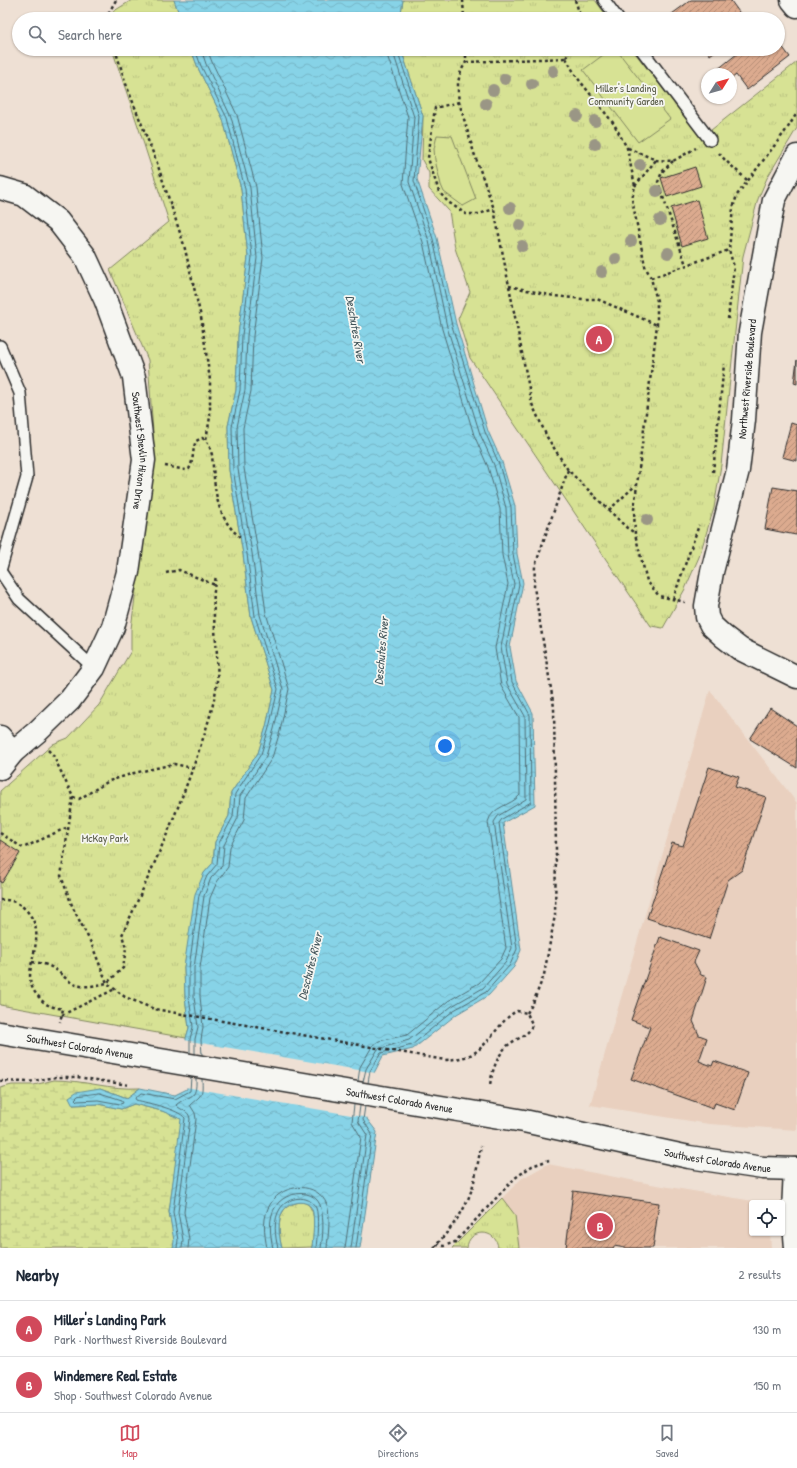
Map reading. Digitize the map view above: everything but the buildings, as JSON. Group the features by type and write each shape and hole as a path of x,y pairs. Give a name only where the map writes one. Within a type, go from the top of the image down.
{"street":[{"path":"792,0 797,6"},
{"name":"Northwest Riverside Boulevard","path":"797,156 774,200 750,332 744,420 738,470 712,572 706,606 707,616 711,625 722,636 740,649 797,677"},
{"name":"Southwest Shevlin Hixon Drive","path":"0,188 24,195 58,221 85,256 105,298 134,377 144,460 128,572 114,627 94,668 70,700 33,735 4,752"},
{"name":"Southwest Colorado Avenue","path":"0,1033 544,1125 689,1157 763,1168 796,1169"},
{"path":"796,1169 793,1211 796,1248"}],"lane":[{"path":"604,0 613,12"},
{"path":"646,56 710,140"},
{"path":"0,346 20,393 27,477 0,571 19,599 94,668"}],"path":[{"path":"109,12 116,0"},
{"path":"463,0 464,12"},
{"path":"574,0 579,12"},
{"path":"117,56 127,87 157,163 184,245 202,317 210,380 210,417 206,440 212,455 218,504 223,518 232,530 240,537"},
{"path":"466,56 466,62 461,71 458,82 459,102 474,153 494,209 532,404 547,437 568,470 635,534"},
{"path":"466,62 566,58 576,76 614,124 627,148 635,186"},
{"path":"459,102 436,108 428,158 438,192 459,211 466,214 479,214 494,209"},
{"path":"627,148 656,160 635,186 632,198 645,266 651,278 657,301 657,325 634,509 635,534 647,581 660,596 673,599"},
{"path":"673,161 662,172 658,182 686,265"},
{"path":"651,278 729,250"},
{"path":"509,286 554,296 597,299 657,325"},
{"path":"144,460 186,470 191,466 196,441 202,438 206,440"},
{"path":"527,1013 533,1004 544,975 555,915 556,857 554,707 534,587 535,566 568,470"},
{"path":"609,510 637,483"},
{"path":"166,573 179,570 214,586"},
{"path":"32,962 44,964 53,968 64,978 76,985 88,986 107,983 123,968 126,948 122,935 176,814 208,723 216,693 217,668 214,586 216,576"},
{"path":"33,735 53,755 73,797 61,876 73,908 91,943 107,983 125,997 154,1009 445,1060 462,1058 476,1052 509,1016 517,1011 527,1013"},
{"path":"73,797 79,799 109,781 134,772 174,764 193,768"},
{"path":"0,833 23,848 68,827"},
{"path":"0,900 4,899 18,903 28,912 36,925 36,937 29,973 30,983 36,994 46,1004 63,1009 57,1042"},
{"path":"62,1015 115,989"},
{"path":"490,1085 493,1072 501,1054 511,1043 530,1030 532,1024 527,1013"},
{"path":"0,1081 28,1082 56,1077 70,1077 129,1085"},
{"path":"435,1247 460,1214 468,1200 481,1146"},
{"path":"435,1247 444,1246 455,1242 515,1178 532,1166 548,1160"}],"shaded area":[{"path":"710,690 797,803 797,1130 709,1124 590,1105"},
{"path":"548,1164 651,1184 749,1200 749,1236 770,1236 771,1248 519,1248 515,1215 502,1198 521,1179"}],"green space":[{"path":"132,0 174,0 178,12 112,12"},
{"path":"403,0 595,0 604,12 401,12"},
{"name":"McKay Park","path":"114,56 194,56 223,119 241,189 248,257 238,335 236,390 228,426 229,470 243,554 251,617 274,690 266,727 258,753 231,793 229,816 215,842 213,863 204,873 184,967 185,997 189,1028 186,1038 0,1005 0,791 53,744 68,738 99,705 131,651 131,629 154,447 148,360 110,270 169,222"},
{"path":"403,56 637,56 701,138 797,62 797,128 767,178 758,199 743,256 721,465 714,508 699,557 685,589 663,628 651,626 470,358 458,319 470,292 455,248 449,211 429,189 429,173 422,160 423,116"},
{"name":"Miller's Landing Community Garden","path":"602,56 621,56 670,119 638,142 583,70"},
{"path":"437,135 452,136 476,199 463,206 444,192 441,185 434,149"},
{"path":"54,1080 65,1080 118,1088 140,1088 127,1098 100,1088 73,1105 98,1104 121,1109 134,1104 162,1111 182,1119 169,1212 175,1241 173,1248 0,1248 0,1088 12,1085 34,1085"},
{"path":"502,1198 515,1215 519,1248 498,1248 493,1237 482,1233 472,1237 467,1248 452,1248"},
{"path":"301,1202 306,1203 313,1212 314,1227 312,1247 282,1248 279,1229 280,1218 284,1210"}],"water":[{"path":"174,0 403,0 401,12 178,12"},
{"name":"Deschutes River","path":"194,56 403,56 423,116 417,179 437,238 456,324 488,431 502,462 515,506 517,554 523,583 510,647 516,681 533,713 535,805 503,823 521,950 514,967 489,995 457,1014 413,1049 383,1056 374,1073 367,1119 377,1132 360,1248 311,1248 314,1222 313,1212 310,1206 306,1203 298,1202 289,1205 281,1215 279,1229 282,1248 173,1248 174,1241 169,1212 181,1119 162,1111 134,1104 121,1109 98,1104 73,1105 69,1097 76,1092 100,1088 127,1098 140,1088 175,1095 187,1089 186,1038 189,1028 185,997 184,967 195,894 204,873 213,863 215,842 229,816 231,793 258,753 266,727 274,690 251,617 243,554 229,470 228,426 236,390 238,335 248,257 241,189 223,119"}],"pier":[{"path":"184,1040 376,1073 369,1118 185,1087"}],"place":[{"name":"Miller's Landing Park","path":"599,339"},
{"name":"Windemere Real Estate","path":"600,1226"}]}
